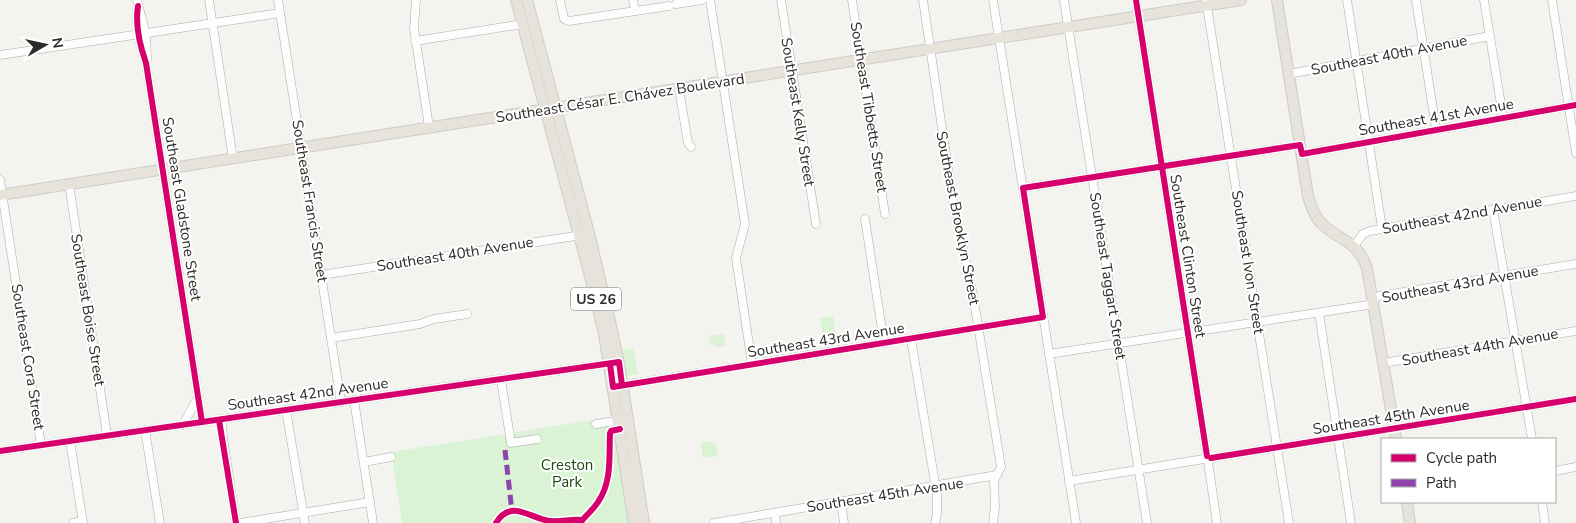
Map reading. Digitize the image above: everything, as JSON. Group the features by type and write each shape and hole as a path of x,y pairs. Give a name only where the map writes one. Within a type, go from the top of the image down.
{"main road":[{"name":"US 26","path":"516,0 551,109"},
{"name":"US 26","path":"527,0 551,109 584,234 614,363 623,420 634,523"},
{"name":"Southeast César E. Chávez Boulevard","path":"1,194 1138,17 1207,3 1241,0"},
{"path":"1277,0 1308,196 1317,217 1328,228 1354,246 1367,268 1395,435"},
{"name":"US 26","path":"623,420 644,523"},
{"path":"1406,503 1410,523"}],"street":[{"path":"209,0 233,159"},
{"name":"Southeast Francis Street","path":"278,0 341,402"},
{"path":"416,0 414,18 415,41 429,127"},
{"path":"560,0 563,17 565,20 570,21 702,0"},
{"path":"633,0 635,11"},
{"path":"710,0 745,224 736,258 752,364"},
{"name":"Southeast Kelly Street","path":"781,0 816,224"},
{"name":"Southeast Tibbetts Street","path":"852,0 885,214"},
{"name":"Southeast Brooklyn Street","path":"923,0 953,202 978,328 1001,468 994,481 995,507 993,523"},
{"path":"993,0 1076,523"},
{"name":"Southeast Taggart Street","path":"1064,0 1147,523"},
{"name":"Southeast Clinton Street","path":"1136,0 1217,523"},
{"path":"1347,0 1382,228"},
{"path":"1416,0 1436,129"},
{"path":"1484,0 1503,117"},
{"path":"1552,0 1572,106 1576,153"},
{"name":"Southeast Gladstone Street","path":"137,3 142,15 142,34 148,54 146,63 202,422"},
{"name":"Southeast Ivon Street","path":"1207,3 1289,523"},
{"path":"0,55 280,13"},
{"path":"415,41 523,24"},
{"name":"Southeast 40th Avenue","path":"1289,74 1490,36"},
{"path":"679,89 688,143 691,147"},
{"name":"Southeast 41st Avenue","path":"1023,188 1231,155 1301,150 1369,142 1572,106"},
{"name":"Southeast Cora Street","path":"0,180 41,445"},
{"name":"Southeast Boise Street","path":"69,184 107,435"},
{"name":"Southeast 42nd Avenue","path":"1354,246 1366,232 1382,228 1576,196"},
{"path":"1493,210 1532,438"},
{"path":"865,218 884,343"},
{"name":"Southeast 40th Avenue","path":"322,275 584,234"},
{"name":"Southeast 43rd Avenue","path":"1049,354 1368,305 1379,296 1576,264"},
{"path":"1318,312 1351,523"},
{"path":"331,338 420,324 467,314"},
{"name":"Southeast 43rd Avenue","path":"618,386 1043,317"},
{"name":"Southeast 44th Avenue","path":"1384,363 1576,331"},
{"path":"911,339 938,506 936,523"},
{"name":"Southeast 42nd Avenue","path":"0,451 614,363"},
{"path":"501,380 511,443 538,439"},
{"path":"183,424 198,397"},
{"name":"Southeast 45th Avenue","path":"1069,480 1277,447 1338,439 1395,435 1576,399"},
{"path":"354,400 373,523"},
{"path":"286,410 305,523"},
{"path":"222,419 223,438 236,523"},
{"path":"596,424 623,420"},
{"path":"145,430 160,523"},
{"path":"70,441 82,522 72,523"},
{"path":"364,462 392,457"},
{"path":"1556,471 1576,467"},
{"name":"Southeast 45th Avenue","path":"714,523 996,476"},
{"path":"240,523 370,502"},
{"path":"841,502 844,523"},
{"path":"1542,503 1545,523"},
{"path":"775,512 776,523"}],"green space":[{"path":"833,316 837,342 824,344 820,318"},
{"path":"724,333 726,346 715,347 715,344 711,345 709,336"},
{"path":"633,348 638,374 626,376 622,350"},
{"name":"Creston Park","path":"612,417 631,523 402,523 391,452"},
{"path":"711,441 716,446 718,456 703,458 701,443"}],"marked path":[{"path":"505,450 512,512"}],"cycle path":[{"path":"1136,0 1207,456"},
{"path":"138,6 137,21 139,35 146,63 202,422"},
{"path":"610,364 613,387 1043,317 1023,188 1300,145 1302,154 1576,105"},
{"path":"0,451 619,362 622,385"},
{"path":"1211,458 1576,399"},
{"path":"219,420 236,523"},
{"path":"580,523 596,505 606,486 609,469 610,433 620,429"},
{"path":"496,523 508,512 515,511 550,521 582,520"}]}
